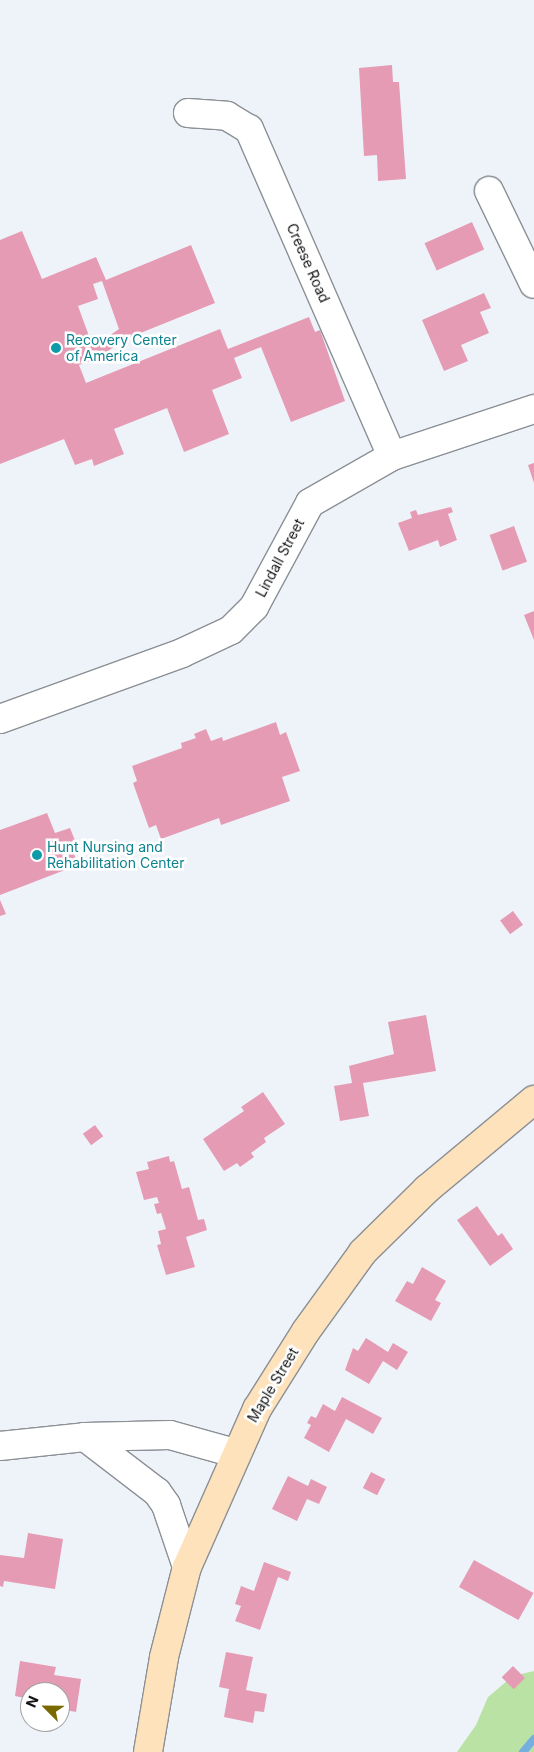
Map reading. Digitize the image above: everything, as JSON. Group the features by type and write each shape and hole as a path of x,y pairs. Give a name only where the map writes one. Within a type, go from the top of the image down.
{"main road":[{"name":"Maple Street","path":"148,1752 164,1657 187,1566 235,1453 256,1409 306,1330 363,1252 426,1189 534,1100"}],"street":[{"name":"Creese Road","path":"188,113 227,116 249,129 392,456"},
{"path":"489,190 534,284"},
{"name":"Lindall Street","path":"0,720 182,653 231,630 254,607 310,504 392,456 534,409"},
{"path":"0,1446 85,1437 170,1435 235,1453"},
{"path":"85,1437 157,1492 166,1505 187,1566"}],"green space":[{"path":"534,1671 534,1752 457,1752 476,1725 488,1697 513,1676"}],"building":[{"path":"392,65 393,82 399,82 406,179 378,181 377,155 364,156 359,68"},
{"path":"472,222 484,249 437,271 424,243"},
{"name":"Recovery Center of America","path":"22,231 42,279 96,257 106,280 191,245 215,303 123,340 100,357 79,365 86,383 220,329 228,349 309,317 315,332 320,330 345,401 291,422 261,347 234,358 242,378 212,390 229,434 184,452 167,408 114,429 124,454 94,466 92,459 75,465 64,439 0,464 0,240","holes":["102,281 119,329 93,347 78,306 98,299 93,284"]},
{"path":"484,293 491,308 480,312 489,333 461,345 468,361 444,371 422,320"},
{"path":"534,463 534,483 528,465"},
{"path":"451,507 453,512 448,514 457,540 440,547 438,540 409,551 398,523 412,518 410,512 416,510 418,515"},
{"path":"514,526 527,562 503,571 490,535"},
{"path":"534,611 534,640 524,615"},
{"path":"276,722 280,735 286,732 300,771 282,777 290,801 221,825 219,818 161,839 156,825 149,828 133,783 137,781 132,766 182,748 181,743 196,738 194,734 206,729 211,741 222,737 223,741"},
{"name":"Hunt Nursing and Rehabilitation Center","path":"47,813 55,833 70,828 76,843 71,845 78,865 0,895 0,830"},
{"path":"0,900 6,914 0,916"},
{"path":"513,911 523,925 510,934 500,920"},
{"path":"426,1015 436,1071 363,1083 369,1116 340,1121 334,1086 352,1083 349,1066 394,1054 388,1022"},
{"path":"263,1092 285,1124 264,1138 266,1142 251,1153 254,1157 240,1167 237,1163 224,1171 203,1139 244,1111 241,1107"},
{"path":"95,1125 103,1136 91,1145 83,1134"},
{"path":"169,1156 170,1162 174,1161 182,1189 189,1187 198,1220 204,1219 207,1230 186,1237 195,1267 166,1275 157,1245 161,1244 158,1231 166,1229 161,1213 157,1214 154,1204 159,1203 157,1197 144,1200 136,1172 149,1169 147,1162"},
{"path":"477,1206 498,1236 502,1233 513,1249 490,1266 457,1220"},
{"path":"422,1267 446,1281 435,1300 441,1303 431,1321 395,1301 407,1281 413,1284"},
{"path":"366,1338 388,1352 393,1343 408,1352 397,1370 383,1361 369,1384 345,1370 353,1348 358,1351"},
{"path":"342,1397 382,1418 373,1434 346,1419 329,1452 304,1438 311,1425 307,1423 311,1416 316,1418 323,1404 335,1411"},
{"path":"371,1472 385,1479 377,1495 363,1488"},
{"path":"288,1476 308,1486 311,1479 327,1487 319,1504 307,1499 297,1521 272,1509"},
{"path":"28,1533 63,1539 55,1589 4,1581 3,1587 0,1586 0,1555 24,1558"},
{"path":"474,1560 533,1593 518,1620 459,1587"},
{"path":"264,1562 291,1572 288,1581 278,1577 260,1630 235,1621 241,1606 235,1604 241,1586 254,1591"},
{"path":"226,1652 253,1657 246,1690 267,1694 264,1712 255,1711 253,1723 224,1717 229,1689 219,1687"},
{"path":"20,1661 56,1667 54,1675 81,1679 76,1712 70,1711 70,1682 20,1682 20,1697 15,1696"},
{"path":"513,1666 525,1678 514,1689 502,1677"}],"waterway":[{"path":"523,1752 534,1739"}],"place":[{"name":"Recovery Center of America","path":"56,348"},
{"name":"Hunt Nursing and Rehabilitation Center","path":"37,855"}]}
